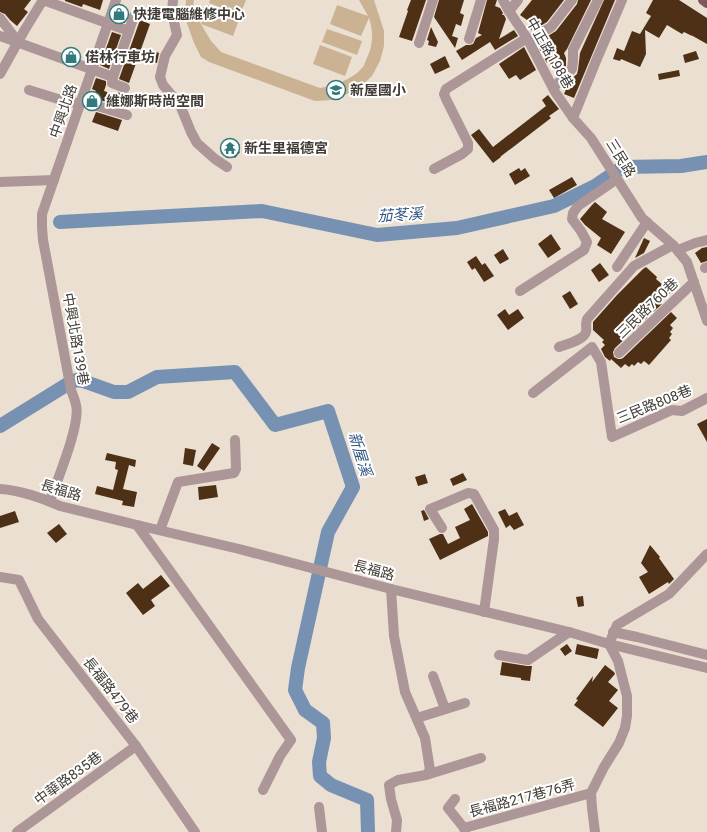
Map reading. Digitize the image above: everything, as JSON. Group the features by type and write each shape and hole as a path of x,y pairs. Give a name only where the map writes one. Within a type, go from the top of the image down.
{"main road":[{"path":"703,0 707,3"}],"street":[{"path":"0,74 43,0 129,31"},
{"name":"中興北路","path":"54,180 116,0"},
{"path":"172,0 172,13 177,35 165,56 160,77 163,85 180,105 197,143 215,159 227,167"},
{"path":"419,44 433,0"},
{"path":"469,39 481,0"},
{"name":"中正路198巷","path":"503,0 527,39 553,88 573,118"},
{"path":"509,11 518,0"},
{"path":"434,169 462,154 468,149 468,143 444,94 446,89 527,39 551,27 572,0"},
{"path":"553,88 572,69 573,50 598,0"},
{"path":"573,118 622,0"},
{"path":"125,88 112,83 134,16"},
{"path":"0,18 18,43"},
{"path":"0,36 114,77"},
{"path":"29,90 58,99 80,102 127,115"},
{"name":"三民路","path":"573,118 591,138 642,218 675,248 687,262 706,315"},
{"path":"520,291 584,250 587,242 572,219 573,213 578,206 615,176"},
{"path":"0,182 54,180"},
{"name":"中興北路139巷","path":"50,501 71,440 76,420 77,405 71,390 42,227 42,214 54,180"},
{"path":"617,267 647,222"},
{"path":"559,347 580,339 585,334 587,330 585,325 588,319 634,266 675,248 707,240"},
{"name":"三民路760巷","path":"619,353 694,282"},
{"name":"三民路808巷","path":"533,393 592,347 600,362 612,437 672,410 682,411 707,398"},
{"path":"160,530 178,482 234,473 236,469 235,440"},
{"name":"長福路","path":"0,489 22,493 50,501 60,506 239,549 391,589 568,632 609,644 707,668"},
{"path":"442,528 430,509 468,493 474,494 494,530 484,612"},
{"path":"137,525 291,740 280,756 263,790"},
{"path":"595,832 592,793 604,767 619,743 628,716 626,696 618,661 609,644 613,632 616,625 669,594 707,554"},
{"name":"長福路479巷","path":"0,577 19,580 38,619 136,746 195,832"},
{"path":"391,589 394,636 406,692 425,738 430,770 426,775"},
{"path":"499,656 528,660 568,632"},
{"path":"613,632 707,655"},
{"path":"433,676 445,709"},
{"path":"417,718 465,703"},
{"name":"中華路835巷","path":"17,832 136,746"},
{"path":"396,832 397,820 389,785 398,780 426,775 481,758"},
{"name":"長福路217巷76弄","path":"465,830 592,793"},
{"path":"455,799 448,808 465,830"},
{"path":"319,807 322,832"}],"shaded area":[{"path":"186,0 194,0 194,9 198,18 211,41 221,52 320,88 331,86 358,72 363,67 371,45 372,29 369,18 361,36 330,24 337,5 368,16 359,0 374,0 384,31 384,46 380,61 372,76 358,89 333,100 315,101 209,62 201,57 185,18"},
{"path":"210,0 246,0 240,15 209,3"},
{"path":"208,5 240,17 233,36 201,24"},
{"path":"327,29 362,41 357,55 322,42"},
{"path":"320,45 352,57 345,76 313,64"}],"building":[{"path":"0,0 31,0 24,9 28,12 17,26 5,14 0,12"},
{"path":"65,0 103,0 100,10 83,4 82,7"},
{"path":"411,0 426,0 412,41 399,37"},
{"path":"439,0 464,0 460,13 464,15 461,26 456,24 452,36 458,38 455,48 434,17"},
{"path":"487,0 497,0 495,6 500,8 503,13 502,15 504,15 506,19 499,39 514,30 518,36 495,50 490,42 462,60 456,51 466,45 473,44 476,38 482,35 478,33"},
{"path":"532,0 564,0 547,22 532,31 530,27 534,25 520,15"},
{"path":"578,0 591,0 564,53 566,58 566,66 557,75 549,62 547,63 537,44 556,31 577,4"},
{"path":"604,0 615,0 574,98 564,94 570,80 577,74 580,53"},
{"path":"653,0 679,0 707,18 707,44 684,32 682,34 667,25 659,38 645,30 646,54 640,67 621,59 620,61 613,59 617,48 624,51 632,31 640,34 651,16 646,13"},
{"path":"119,10 128,13 125,23 116,19"},
{"path":"140,20 150,24 129,83 119,79"},
{"path":"431,27 438,42 436,47 428,45 429,41 427,40"},
{"path":"112,32 121,35 109,69 100,65"},
{"path":"524,47 536,70 520,80 516,75 509,79 499,64"},
{"path":"154,51 159,53 157,63 150,61"},
{"path":"696,51 699,59 685,63 683,55"},
{"path":"445,56 450,67 435,74 430,64"},
{"path":"679,70 680,76 659,80 658,74"},
{"path":"96,78 106,81 104,91 116,95 117,92 131,95 126,108 93,98 96,91 92,89"},
{"path":"548,95 559,109 549,116 551,118 493,163 471,135 479,129 493,147 546,106 542,100"},
{"path":"96,112 122,120 118,131 92,122"},
{"path":"226,139 230,143 234,139 240,145 236,149 240,152 235,158 231,154 227,158 221,153 225,149 221,145"},
{"path":"519,168 521,171 525,168 530,176 515,185 509,174"},
{"path":"572,177 577,185 554,198 549,190"},
{"path":"595,202 607,212 602,219 625,232 611,254 597,245 601,238 580,219"},
{"path":"551,234 561,249 548,258 538,244"},
{"path":"644,238 650,241 644,253 635,258"},
{"path":"707,247 707,261 701,263 695,253 702,248"},
{"path":"503,249 509,259 500,264 494,255"},
{"path":"476,256 482,265 485,263 494,276 484,282 475,268 472,270 467,262"},
{"path":"600,263 609,275 599,282 591,270"},
{"path":"646,267 657,277 656,279 671,292 661,303 662,304 615,348 613,352 614,357 618,359 623,358 671,312 677,318 670,325 673,328 670,332 672,334 669,338 671,340 649,365 644,361 641,364 638,362 634,366 632,364 629,367 625,364 621,368 611,359 610,361 605,357 601,349 605,345 602,342 604,340 593,330 593,322 617,295"},
{"path":"570,291 578,304 570,309 562,296"},
{"path":"505,309 509,315 518,309 524,318 508,330 497,315"},
{"path":"707,419 707,442 697,424"},
{"path":"212,443 220,448 204,471 197,466"},
{"path":"185,448 196,450 193,466 183,464"},
{"path":"107,453 136,460 135,467 129,465 123,489 137,492 134,507 122,505 123,501 95,494 97,486 113,490 118,470 115,469 116,462 105,460"},
{"path":"463,473 467,480 453,486 450,479"},
{"path":"425,474 428,483 418,486 415,477"},
{"path":"216,485 218,497 199,500 198,487"},
{"path":"472,504 488,532 488,536 440,560 429,539 443,534 448,544 460,538 455,527 470,520 464,509"},
{"path":"505,509 509,516 517,512 524,525 514,530 510,525 506,528 498,512"},
{"path":"424,510 429,519 424,521 421,511"},
{"path":"15,511 19,522 0,528 0,516"},
{"path":"59,524 67,534 56,543 47,533"},
{"path":"650,545 660,557 659,558 674,579 669,584 668,582 649,594 639,577 648,572 641,563"},
{"path":"161,575 170,586 151,600 155,606 143,615 126,593 138,583 143,589"},
{"path":"583,596 584,606 578,607 576,597"},
{"path":"567,644 572,651 565,656 560,649"},
{"path":"577,644 599,649 597,659 575,654"},
{"path":"502,662 532,666 530,681 500,675"},
{"path":"605,665 615,674 608,682 618,690 609,701 618,708 603,727 574,705 578,700 576,699 593,676 592,682"}],"waterway":[{"name":"茄苳溪","path":"60,222 262,211 377,235 457,228 554,206 595,186 623,167 681,166 707,162"},
{"name":"新屋溪","path":"0,426 71,382 77,380 114,392 128,392 157,377 235,372 275,425 328,411 353,487 328,532 298,668 295,690 305,710 323,723 324,738 319,762 320,776 331,785 367,800 368,832"}],"place":[{"name":"快捷電腦維修中心","path":"119,14"},
{"name":"偌林行車坊","path":"71,57"},
{"name":"新屋國小","path":"336,90"},
{"name":"維娜斯時尚空間","path":"92,101"},
{"name":"新生里福德宮","path":"230,148"}]}
